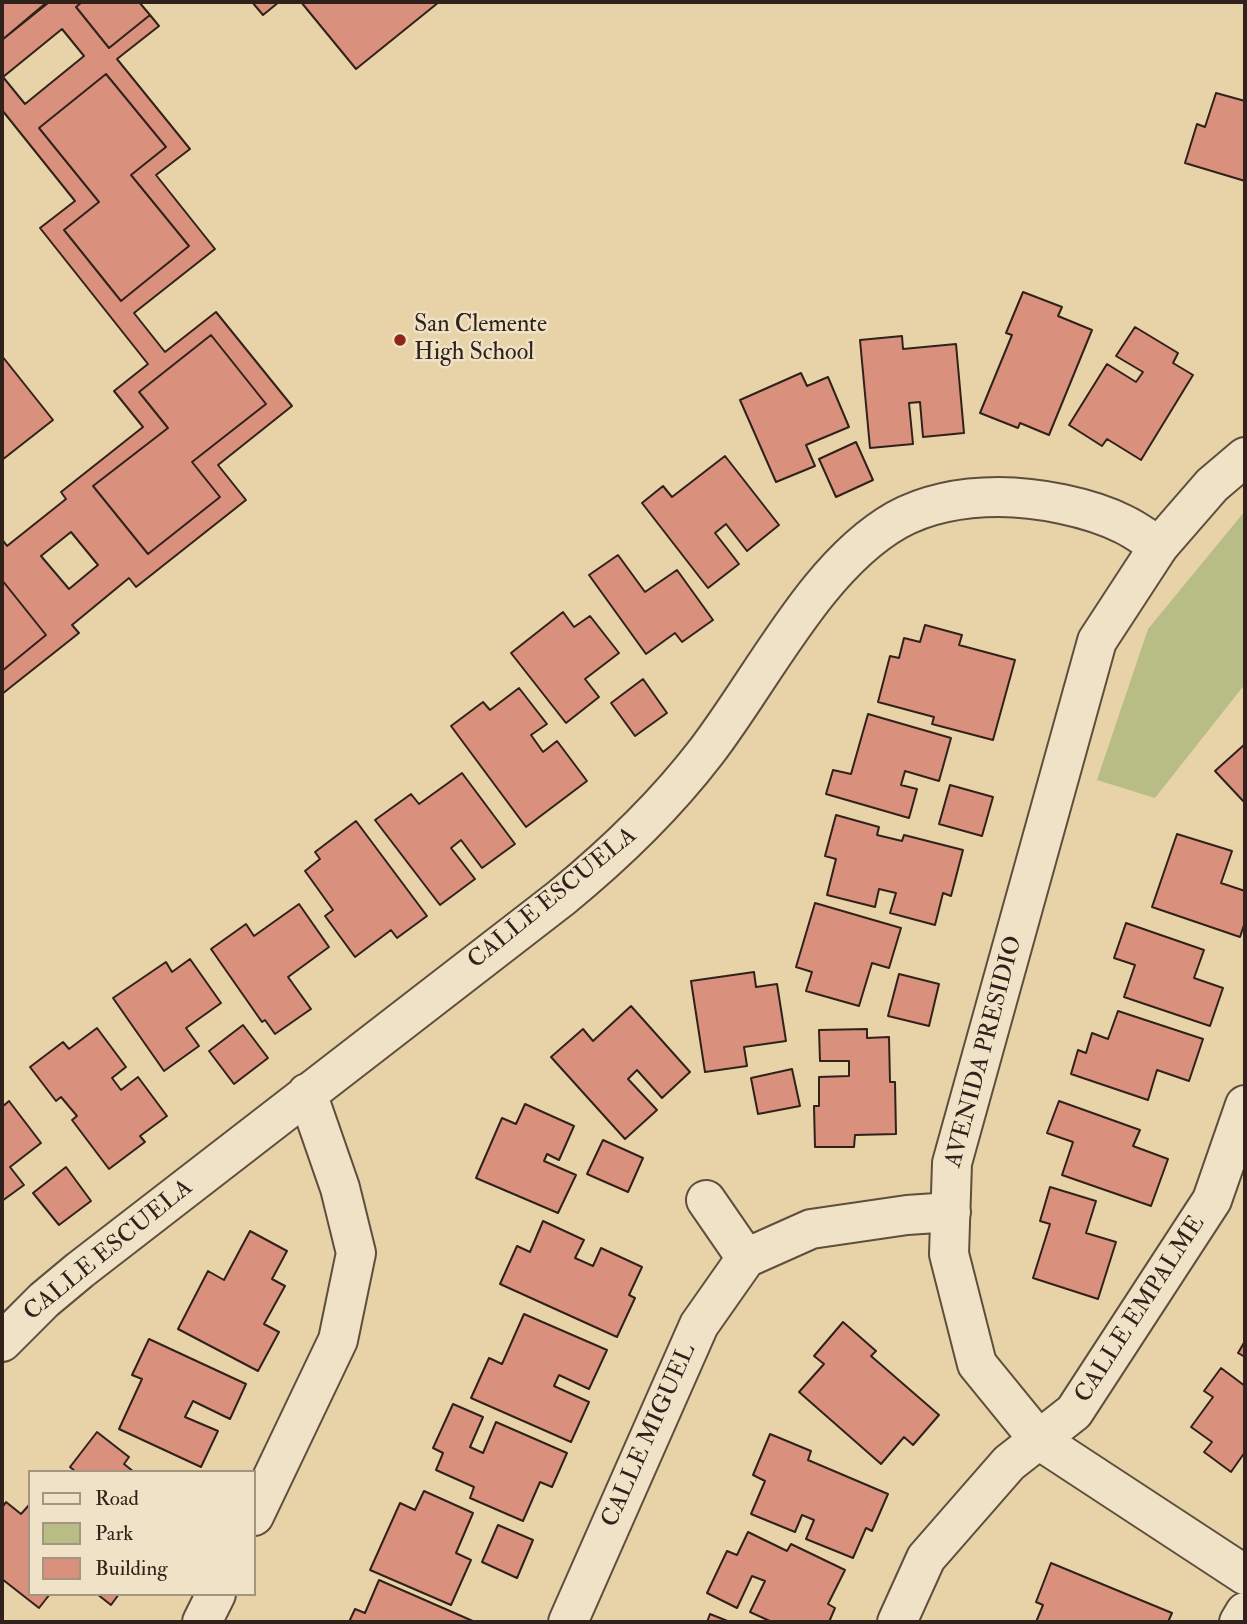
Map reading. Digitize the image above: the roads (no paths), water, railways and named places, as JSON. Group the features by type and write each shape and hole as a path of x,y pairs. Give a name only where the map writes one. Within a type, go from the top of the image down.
{"street":[{"name":"AVENIDA PRESIDIO","path":"1245,457 1212,485 1159,546 1097,641 952,1163 950,1254 977,1364 1039,1440 1245,1575"},
{"name":"CALLE ESCUELA","path":"2,1342 44,1300 80,1270 616,853 656,813 707,751 816,594 841,564 871,537 899,519 935,505 970,497 1020,497 1067,506 1108,518 1159,546"},
{"path":"256,1512 338,1340 356,1253 340,1188 307,1093"},
{"name":"CALLE EMPALME","path":"897,1622 926,1558 1009,1463 1074,1412 1212,1200 1245,1105"},
{"path":"706,1200 746,1258 811,1229 907,1215 951,1212"},
{"name":"CALLE MIGUEL","path":"568,1622 699,1325 746,1258"},
{"path":"202,1622 215,1596"},
{"path":"1239,1622 1245,1612"}],"place":[{"name":"San Clemente High School","path":"400,340"}]}
